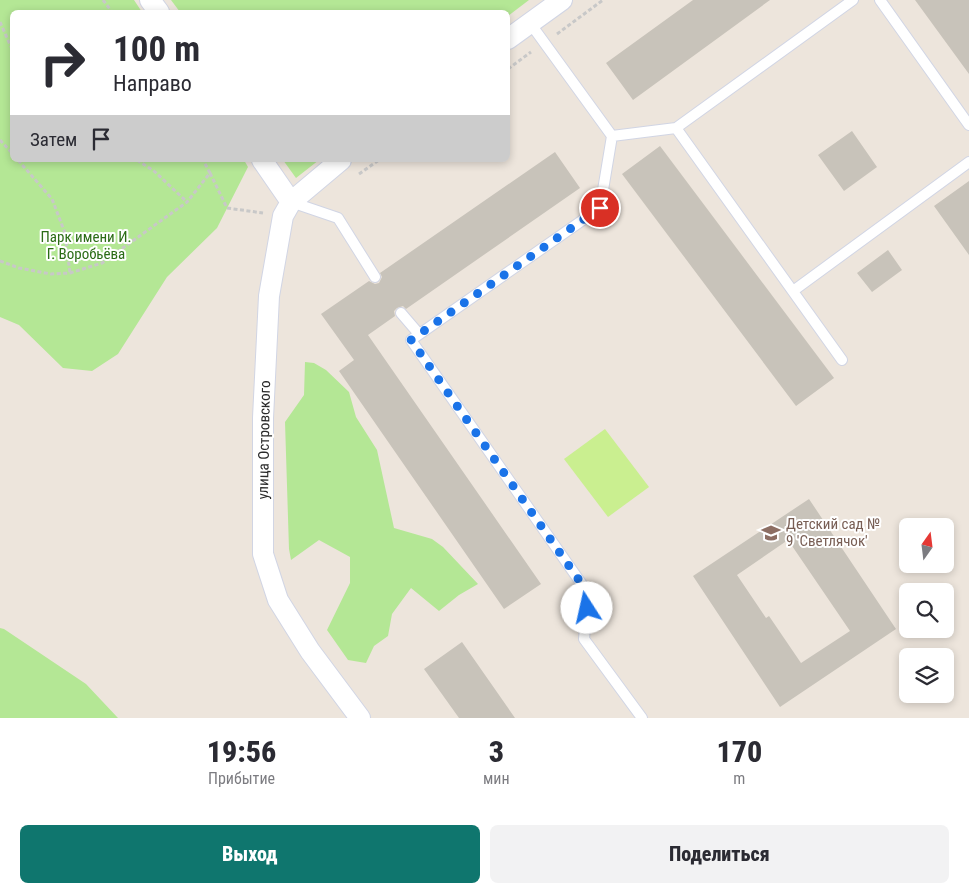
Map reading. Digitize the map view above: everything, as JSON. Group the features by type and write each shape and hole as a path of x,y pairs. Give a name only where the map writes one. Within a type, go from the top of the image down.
{"street":[{"path":"510,38 562,0"},
{"path":"263,162 287,209 339,162"},
{"name":"улица Островского","path":"287,209 269,296 262,418 262,554 278,600 310,651 360,718"}],"lane":[{"path":"612,136 676,128 853,0"},
{"path":"880,0 969,125"},
{"path":"530,23 612,136 600,208 411,340 588,593 584,639 642,718"},
{"path":"676,128 842,360"},
{"path":"793,291 969,162"},
{"path":"287,209 338,218 375,277"},
{"path":"401,313 419,334"}],"path":[{"path":"0,22 10,44"},
{"path":"0,140 10,151"},
{"path":"20,162 52,199 64,233 70,273"},
{"path":"140,162 154,171 187,202"},
{"path":"204,162 227,208 287,209"},
{"path":"0,261 19,268 51,274 70,273 102,263 187,202 210,173"}],"green space":[{"name":"Парк имени И. Г. Воробьёва","path":"0,0 134,0 141,10 10,10 10,162 245,162 248,167 217,228 167,277 118,354 92,371 63,368 19,325 0,317"},
{"path":"171,0 529,0 510,14 510,10 178,10"},
{"path":"284,162 316,162 296,178"},
{"path":"305,362 314,363 326,370 349,392 356,417 377,450 394,528 432,539 443,547 478,584 459,595 439,611 411,588 392,614 388,636 374,646 366,663 348,660 327,630 350,583 350,557 319,540 291,560 289,549 285,422 304,395"},
{"path":"605,429 649,487 608,517 564,459"},
{"path":"0,628 86,684 118,718 0,718"}],"building":[{"path":"693,0 770,0 633,100 606,63"},
{"path":"915,0 969,0 969,74"},
{"path":"852,131 877,167 844,191 818,155"},
{"path":"660,146 834,378 796,406 622,174"},
{"path":"555,152 580,188 406,309 403,306 397,308 394,311 395,316 368,335 541,584 504,609 339,371 354,360 321,314 369,281 375,284 379,283 382,277 380,273"},
{"path":"969,181 969,255 934,206"},
{"path":"888,250 902,270 872,292 857,273"},
{"path":"809,499 896,629 780,707 693,576","holes":["788,540 850,631 801,663 769,616 766,618 737,575"]},
{"path":"462,642 515,718 459,718 424,669"}],"place":[{"name":"Детский сад № 9 'Светлячок'","path":"771,533"}],"route":[{"path":"587,608 588,593 411,340 600,208"}]}
